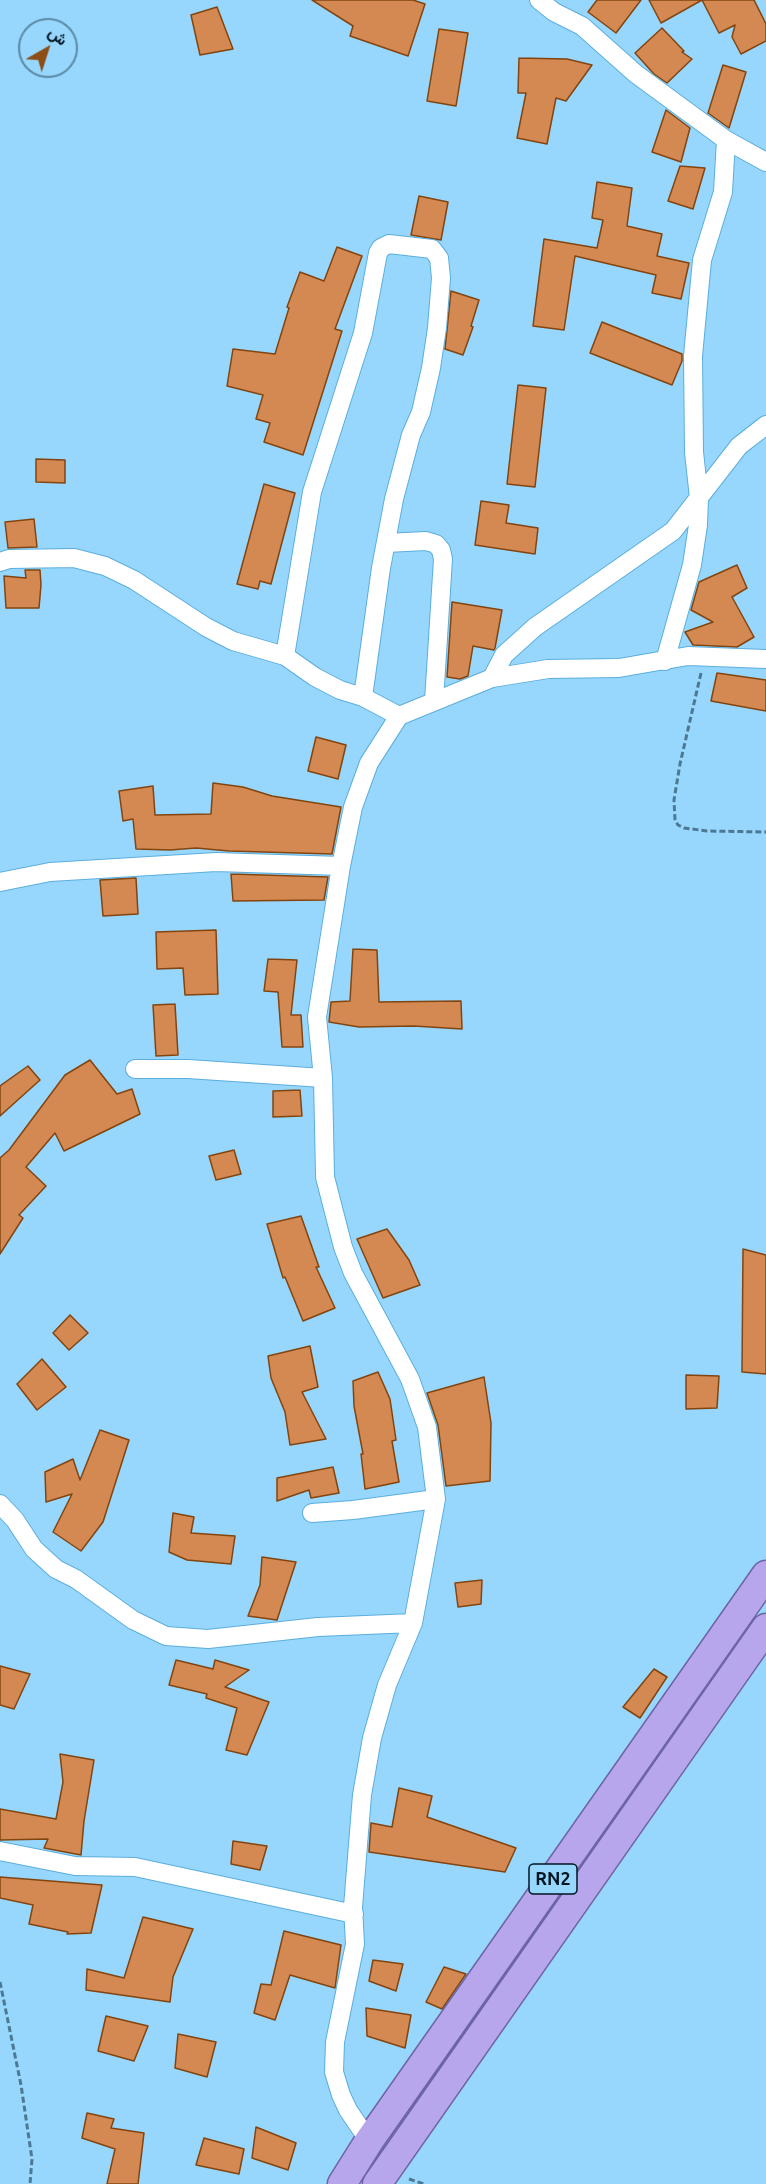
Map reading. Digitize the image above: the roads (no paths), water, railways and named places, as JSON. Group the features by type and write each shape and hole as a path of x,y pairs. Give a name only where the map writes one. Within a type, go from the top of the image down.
{"highway":[{"name":"RN2","path":"342,2184 369,2141 766,1575"},
{"name":"RN2","path":"377,2184 766,1628"}],"street":[{"path":"539,0 554,12 582,26 636,74 726,140 766,162"},
{"path":"665,661 692,565 698,525 699,498 694,452 693,356 702,260 723,192 726,140"},
{"path":"285,656 312,492 363,333 378,253 381,248 389,244 432,249 439,258 441,278 437,328 421,412 411,435 394,499 363,697"},
{"path":"492,678 504,655 535,627 673,531 739,446 766,425"},
{"path":"386,543 426,542 436,544 441,550 443,559 434,701"},
{"path":"0,562 9,559 74,558 105,566 134,580 206,627 233,641 285,656 315,677 340,690 363,697 399,716"},
{"path":"369,2141 348,2110 334,2072 335,2042 355,1944 354,1914 362,1795 372,1738 387,1685 413,1623 436,1499 427,1427 410,1379 364,1295 343,1247 326,1177 323,1078 317,1017 341,866 358,789 369,763 399,716 492,678 548,669 619,668 688,656 766,659"},
{"path":"0,882 50,872 216,862 341,866"},
{"path":"135,1069 188,1069 323,1078"},
{"path":"312,1513 436,1499"},
{"path":"0,1504 15,1520 34,1549 56,1569 76,1579 133,1620 166,1636 208,1639 318,1627 413,1623"},
{"path":"0,1851 75,1866 135,1867 354,1914"}]}
